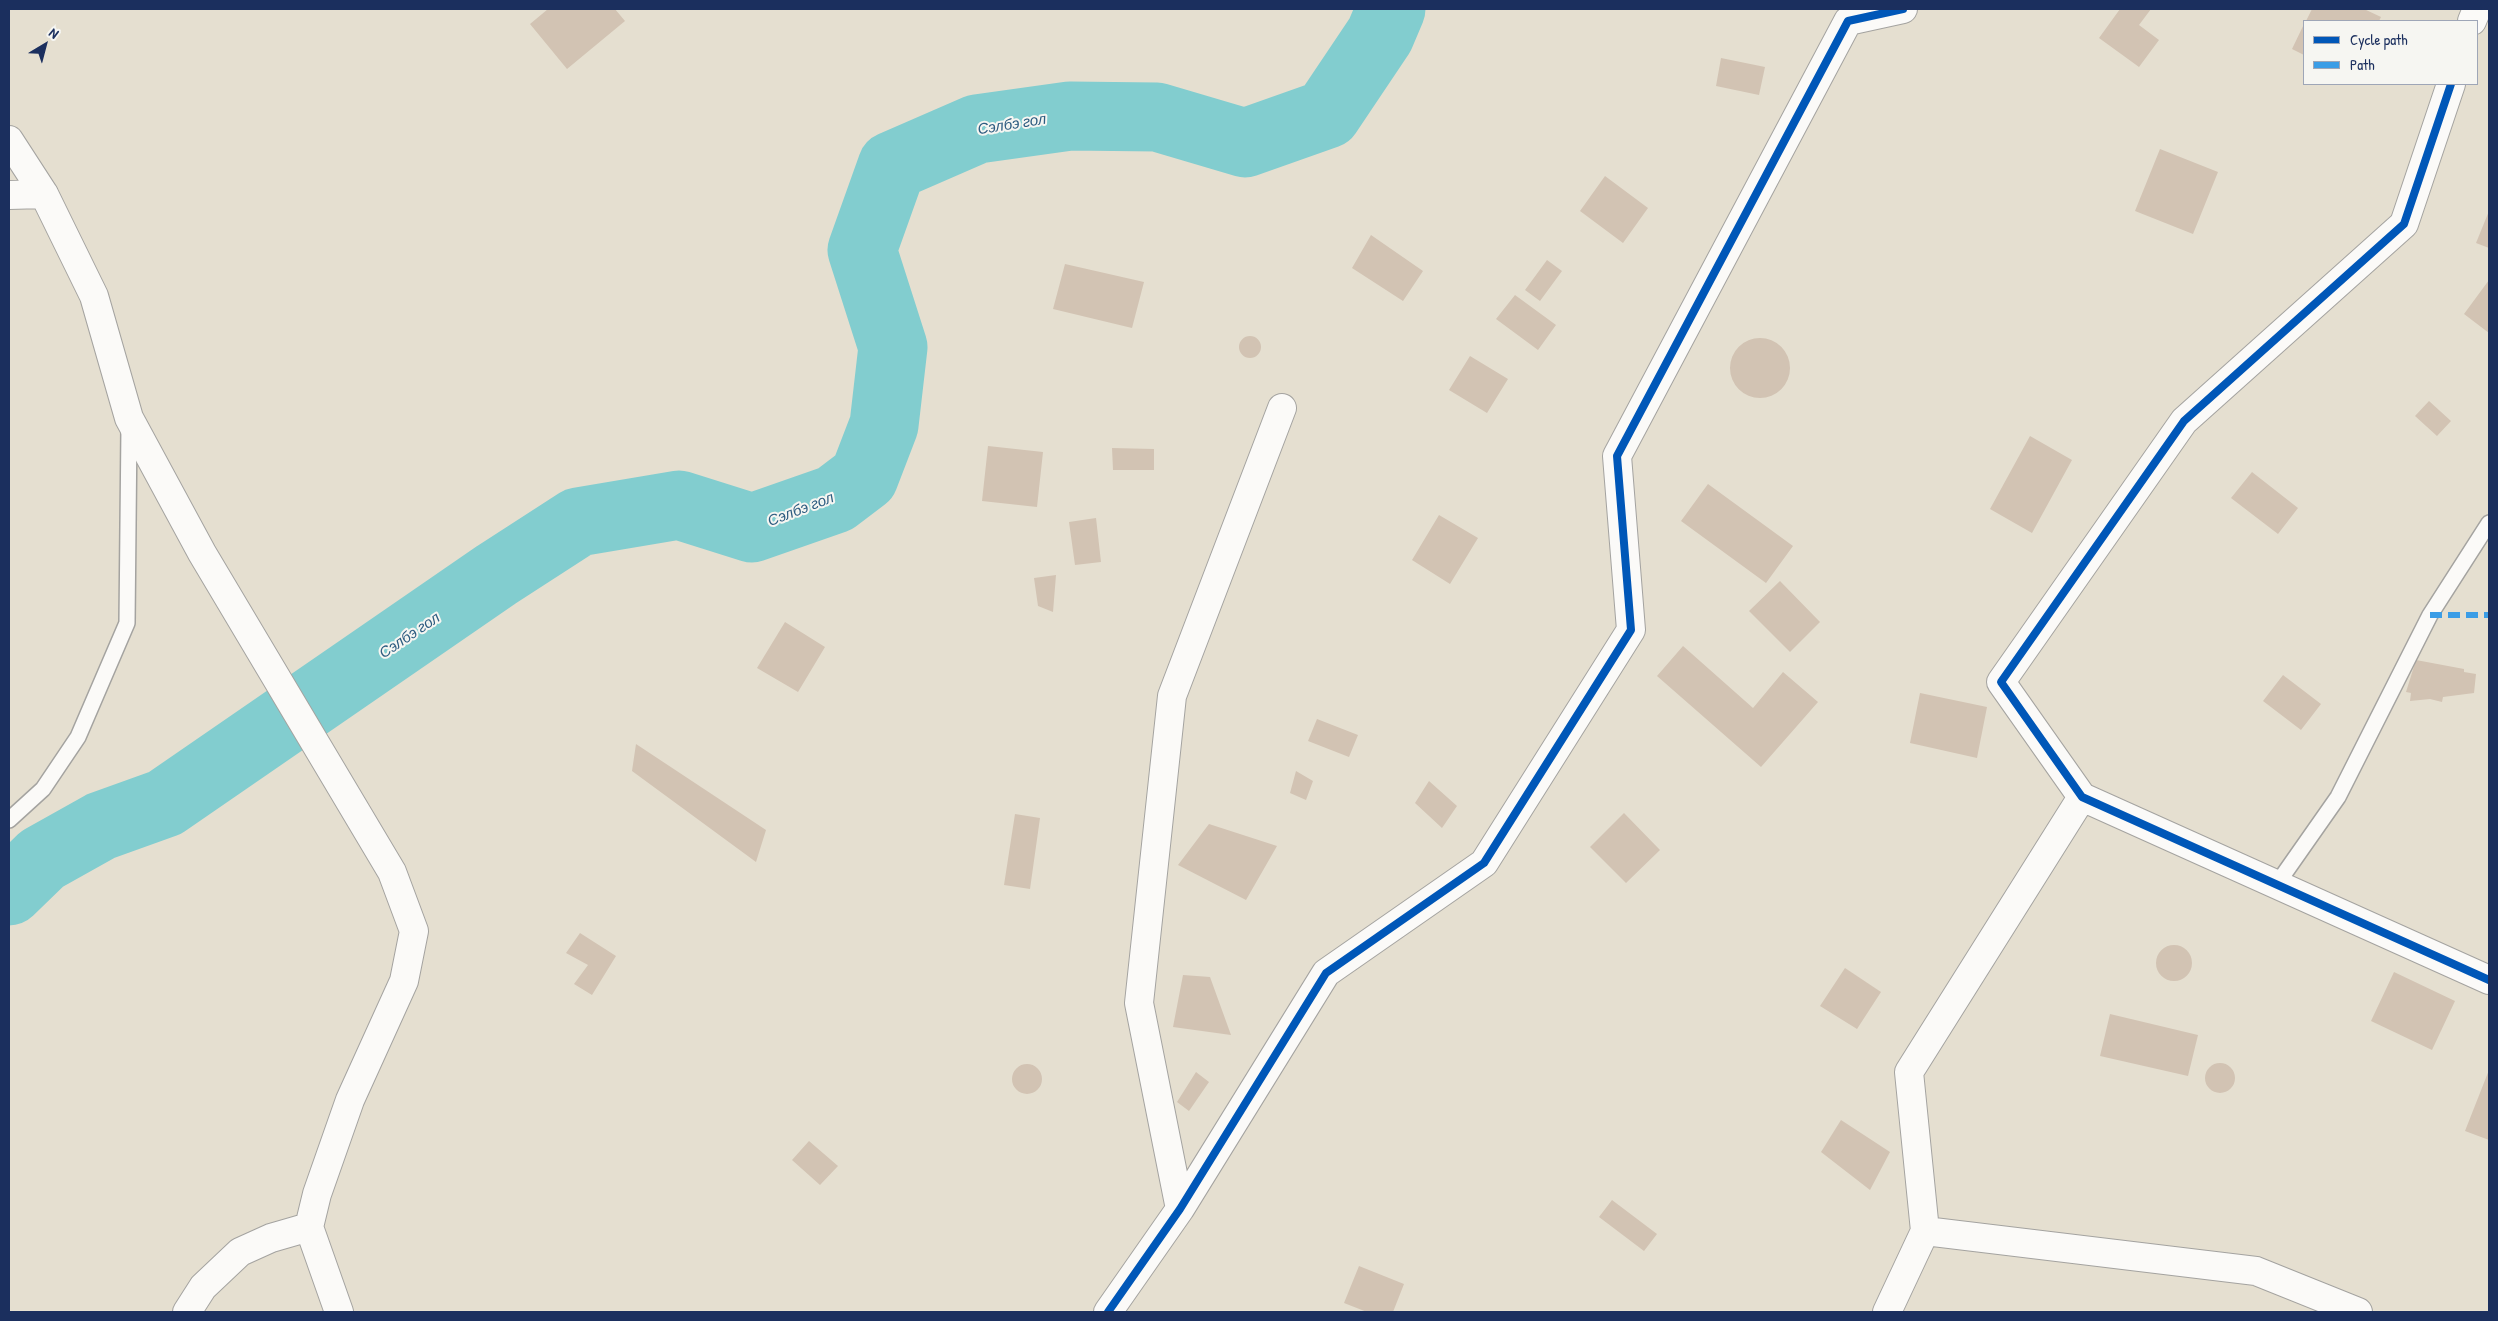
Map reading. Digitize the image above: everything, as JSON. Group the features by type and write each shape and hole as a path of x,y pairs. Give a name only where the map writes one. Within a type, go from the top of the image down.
{"street":[{"path":"1108,1312 1180,1209 1326,973 1484,863 1631,630 1617,456 1846,15 1902,9"},
{"path":"2451,85 2404,224 2184,421 2001,682 2082,797 2489,980"},
{"path":"9,140 44,194 94,296 129,418 202,553 392,872 414,931 404,981 350,1100 317,1194 309,1227 339,1312"},
{"path":"9,195 44,194"},
{"path":"1180,1209 1139,1003 1172,696 1282,408"},
{"path":"1886,1312 1925,1231 1909,1072 2082,797"},
{"path":"188,1312 203,1287 240,1252 271,1238 309,1227"},
{"path":"1925,1231 2256,1271 2358,1312"}],"lane":[{"path":"9,820 43,789 78,737 127,622 129,418"},
{"path":"2277,884 2338,797 2430,615 2489,523"}],"building":[{"path":"548,9 615,9 625,21 567,69 530,24"},
{"path":"2120,9 2151,9 2139,25 2159,40 2139,67 2099,38"},
{"path":"2312,9 2364,9 2381,17 2380,20 2306,20"},
{"path":"2303,26 2303,54 2292,49"},
{"path":"1721,58 1765,67 1759,95 1716,86"},
{"path":"2160,149 2218,172 2193,234 2135,211"},
{"path":"1605,176 1648,208 1623,243 1580,211"},
{"path":"2489,211 2489,248 2476,243"},
{"path":"1371,235 1423,271 1403,301 1352,268"},
{"path":"1547,260 1562,271 1540,301 1525,290"},
{"path":"1065,264 1144,282 1132,328 1053,309"},
{"path":"2489,280 2489,333 2464,314"},
{"path":"1515,295 1556,325 1538,350 1496,319"},
{"path":"1250,336 1258,339 1261,347 1258,355 1250,358 1242,355 1239,347 1242,339"},
{"path":"1760,338 1776,343 1781,347 1785,352 1790,368 1785,384 1781,389 1776,393 1760,398 1744,393 1739,389 1735,384 1730,368 1735,352 1739,347 1744,343"},
{"path":"1470,356 1508,379 1487,413 1449,390"},
{"path":"2429,401 2451,421 2437,436 2415,416"},
{"path":"2030,436 2072,460 2032,533 1990,509"},
{"path":"988,446 1043,452 1037,507 982,501"},
{"path":"1112,448 1154,449 1154,470 1113,470"},
{"path":"2252,472 2298,508 2278,534 2231,498"},
{"path":"1708,484 1793,546 1766,583 1681,521"},
{"path":"1439,515 1478,538 1450,584 1412,560"},
{"path":"1096,518 1101,562 1075,565 1069,522"},
{"path":"1056,575 1053,612 1038,606 1034,578"},
{"path":"1780,581 1820,622 1790,652 1749,611"},
{"path":"785,622 825,647 798,692 757,668"},
{"path":"1683,646 1753,708 1783,672 1818,702 1761,767 1657,676"},
{"path":"2416,660 2464,669 2464,672 2476,674 2474,693 2443,697 2442,702 2430,699 2410,701 2411,693 2406,692"},
{"path":"2283,675 2321,704 2301,730 2263,701"},
{"path":"1920,693 1987,707 1977,758 1910,743"},
{"path":"1317,719 1358,735 1349,757 1308,741"},
{"path":"636,744 766,830 756,862 632,771"},
{"path":"1296,771 1313,781 1306,800 1290,793"},
{"path":"1429,781 1457,806 1442,828 1415,803"},
{"path":"1624,813 1660,850 1626,883 1590,847"},
{"path":"1015,814 1040,818 1030,889 1004,885"},
{"path":"1209,824 1277,846 1246,900 1178,865"},
{"path":"580,933 616,956 592,995 574,984 588,965 566,953"},
{"path":"2174,945 2181,946 2187,950 2191,956 2191,970 2187,976 2181,980 2174,981 2167,980 2161,976 2157,970 2156,963 2157,956 2161,950 2167,946"},
{"path":"1845,968 1881,992 1857,1029 1820,1006"},
{"path":"2394,972 2455,1001 2432,1050 2371,1021"},
{"path":"1183,975 1210,977 1231,1035 1173,1027"},
{"path":"2110,1014 2198,1035 2188,1076 2100,1056"},
{"path":"2220,1063 2231,1067 2235,1078 2231,1089 2220,1093 2209,1089 2205,1078 2209,1067"},
{"path":"1027,1064 1038,1068 1042,1079 1038,1090 1027,1094 1016,1090 1012,1079 1016,1068"},
{"path":"2489,1070 2489,1140 2465,1131"},
{"path":"1196,1072 1209,1082 1189,1111 1177,1102"},
{"path":"1841,1120 1890,1152 1870,1190 1821,1152"},
{"path":"809,1141 838,1166 820,1185 792,1160"},
{"path":"1612,1200 1657,1234 1644,1251 1599,1217"},
{"path":"1359,1266 1404,1284 1393,1312 1367,1312 1344,1303"}],"waterway":[{"name":"Сэлбэ гол","path":"9,891 42,859 101,826 165,803 496,575 578,522 679,505 752,528 835,499 864,477 884,425 893,347 862,250 892,166 977,129 1070,116 1157,117 1245,143 1327,114 1380,35 1391,9"}],"marked path":[{"path":"2430,615 2489,615"}],"cycle path":[{"path":"1108,1312 1180,1209 1326,973 1484,863 1631,630 1617,456 1848,21 1903,9"},
{"path":"2451,85 2404,224 2184,421 2001,682 2082,797 2489,980"}]}
